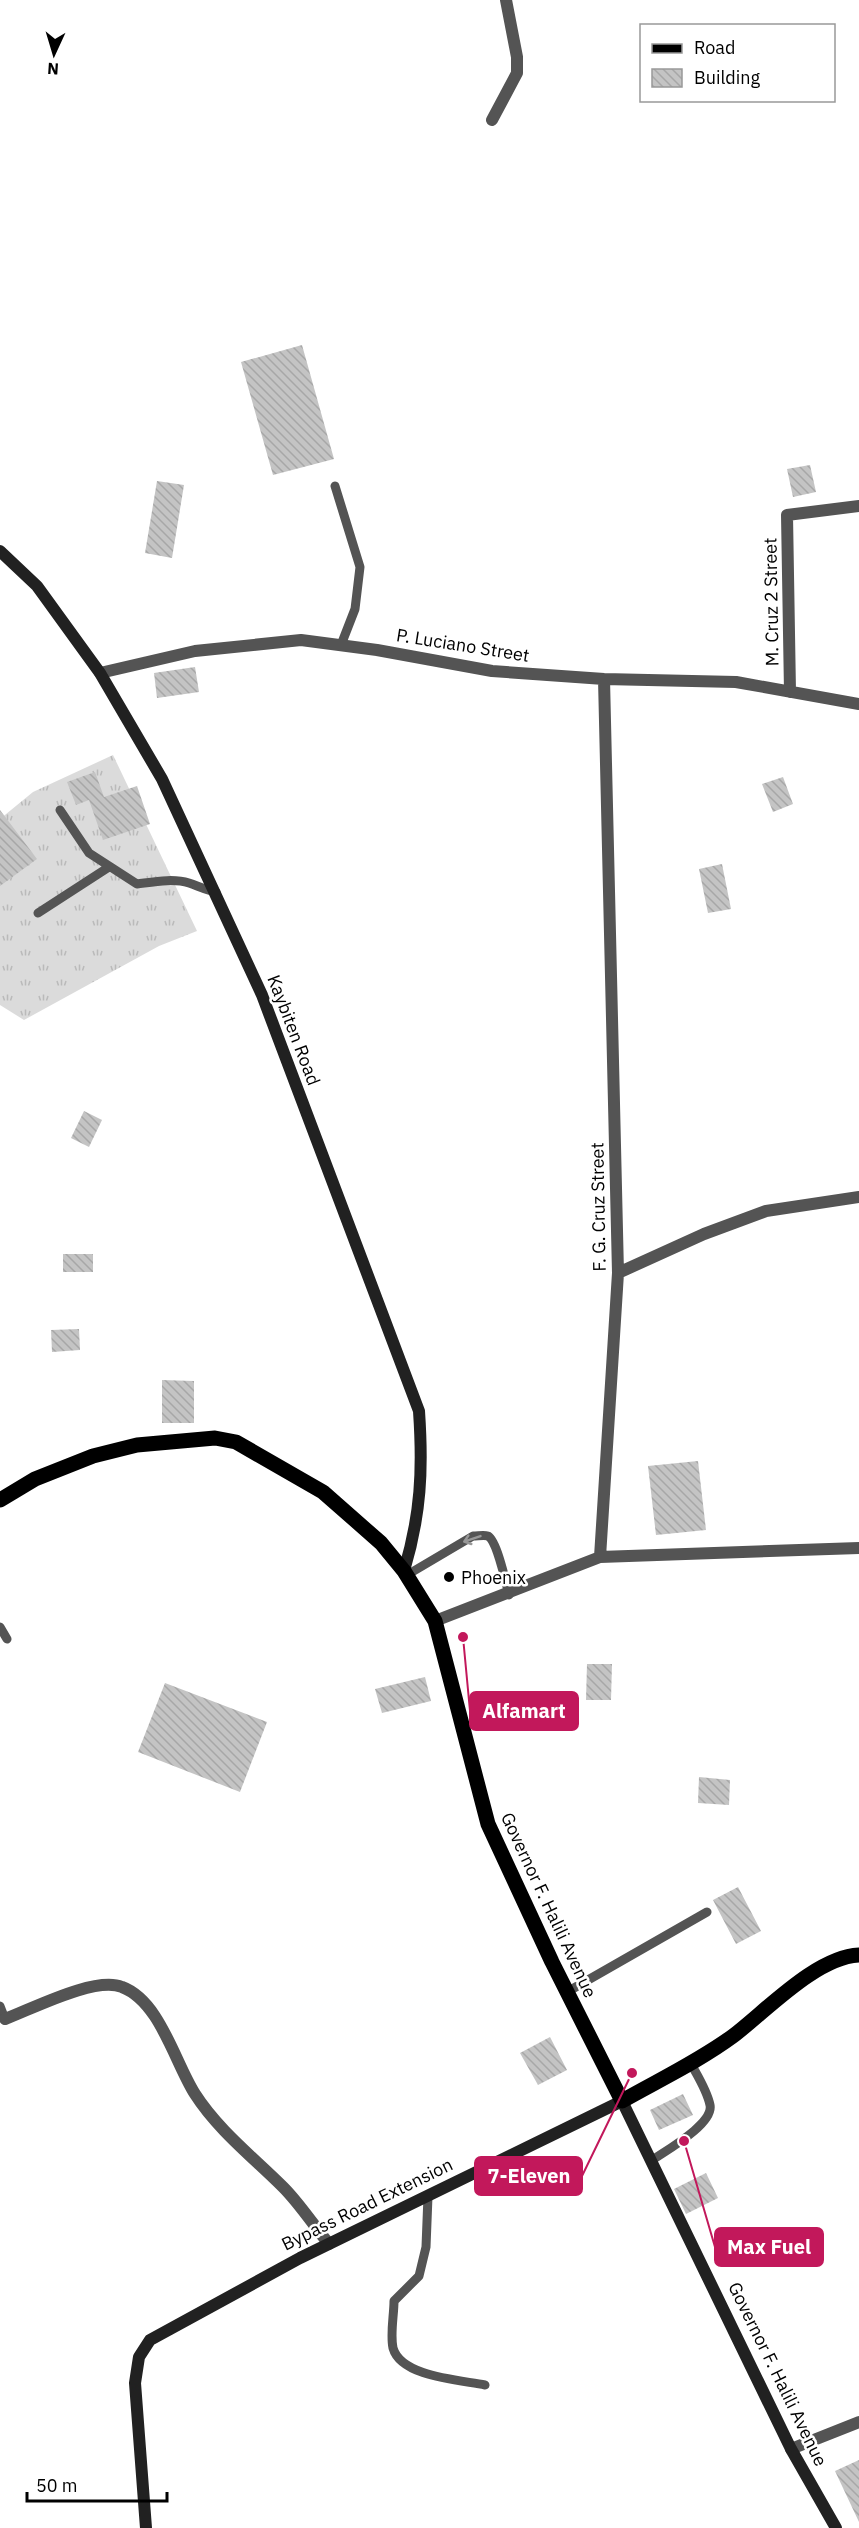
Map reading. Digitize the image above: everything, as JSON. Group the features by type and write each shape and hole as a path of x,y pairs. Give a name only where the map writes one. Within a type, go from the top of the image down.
{"main road":[{"name":"Governor F. Halili Avenue","path":"0,1500 35,1479 93,1456 137,1445 214,1438 236,1442 323,1492 381,1543 406,1573 435,1622 488,1824 567,1992 622,2101"},
{"name":"Bypass Road Extension","path":"622,2101 733,2036 773,2001 822,1967 859,1955"}],"street":[{"path":"492,120 517,73 517,57 506,0"},
{"name":"M. Cruz 2 Street","path":"790,692 787,515 859,506"},
{"name":"Kaybiten Road","path":"0,551 37,586 100,673 162,778 262,995 419,1411 423,1470 415,1535 406,1573"},
{"name":"P. Luciano Street","path":"100,673 195,651 301,640 492,671 604,679 736,682 859,704"},
{"name":"F. G. Cruz Street","path":"600,1557 618,1273 604,679"},
{"path":"618,1273 704,1234 766,1211 859,1197"},
{"path":"435,1622 509,1595 600,1557 859,1548"},
{"path":"5,2019 99,1986 121,1986 141,1998 177,2054 195,2094 239,2144 286,2189 329,2244"},
{"name":"Governor F. Halili Avenue","path":"622,2101 791,2449 836,2528"},
{"name":"Bypass Road Extension","path":"146,2528 135,2383 139,2357 150,2340 329,2244 622,2101"},
{"path":"791,2449 859,2422"}],"lane":[{"path":"335,486 360,567 355,609 341,645"},
{"path":"60,810 89,853 137,884 159,881 187,882 201,889 216,892"},
{"path":"38,913 109,867"},
{"path":"406,1573 473,1536 486,1536 490,1538 497,1553 509,1595"},
{"path":"0,1627 7,1640"},
{"path":"567,1992 707,1912"},
{"path":"0,2007 5,2019"},
{"path":"651,2161 695,2130 709,2115 710,2104 690,2062"},
{"path":"428,2196 426,2247 419,2276 394,2301 393,2348 401,2361 416,2371 485,2385"}],"green space":[{"path":"113,755 197,931 159,946 24,1020 0,1005 0,819 33,792"}],"building":[{"path":"302,345 334,459 273,475 241,362"},
{"path":"810,465 816,492 793,497 787,469"},
{"path":"157,481 184,485 172,558 145,553"},
{"path":"195,667 199,692 157,698 154,673"},
{"path":"95,772 104,797 137,786 150,824 103,840 89,800 76,805 67,782"},
{"path":"783,777 793,804 773,812 762,784"},
{"path":"0,810 37,859 0,886"},
{"path":"722,864 731,909 708,913 699,869"},
{"path":"84,1111 102,1120 89,1147 71,1138"},
{"path":"63,1254 93,1254 93,1272 63,1272"},
{"path":"79,1329 80,1350 52,1352 51,1330"},
{"path":"162,1380 194,1381 194,1423 162,1423"},
{"path":"698,1461 706,1530 656,1535 648,1466"},
{"path":"587,1664 612,1664 611,1700 586,1700"},
{"path":"425,1677 431,1701 382,1713 375,1689"},
{"path":"165,1683 267,1722 240,1792 138,1752"},
{"path":"699,1777 730,1780 729,1805 698,1803"},
{"path":"738,1887 761,1931 736,1944 713,1900"},
{"path":"550,2037 567,2070 538,2085 520,2053"},
{"path":"683,2094 693,2115 659,2130 650,2110"},
{"path":"706,2173 718,2198 686,2214 674,2189"},
{"path":"859,2460 859,2522 835,2471"}],"place":[{"name":"Phoenix","path":"449,1577"},
{"name":"Alfamart","path":"463,1637"},
{"name":"7-Eleven","path":"632,2073"},
{"name":"Max Fuel","path":"684,2141"}]}
